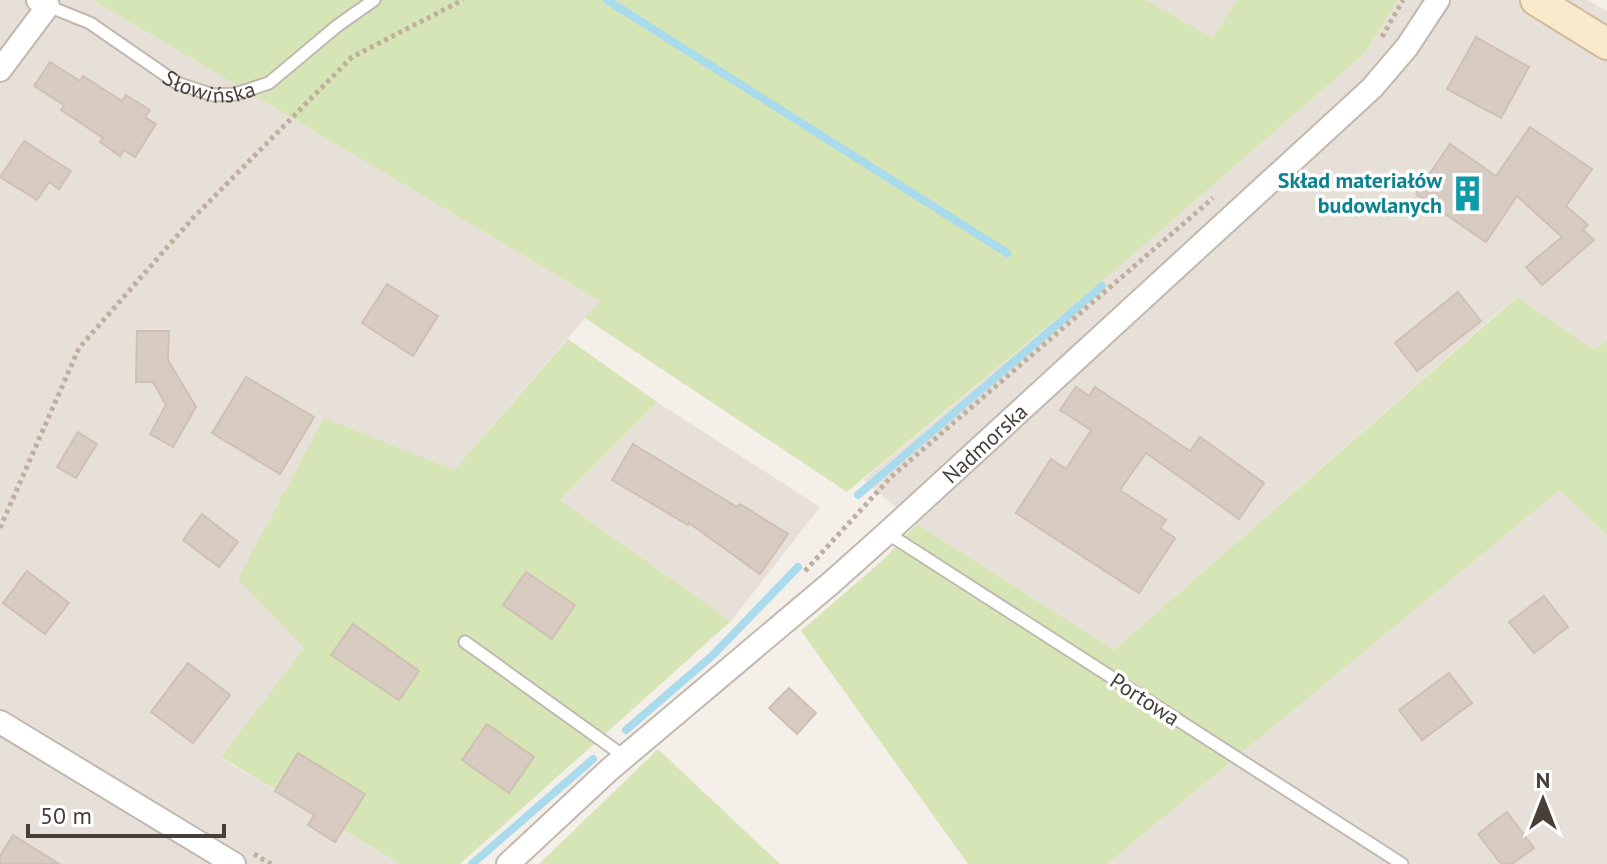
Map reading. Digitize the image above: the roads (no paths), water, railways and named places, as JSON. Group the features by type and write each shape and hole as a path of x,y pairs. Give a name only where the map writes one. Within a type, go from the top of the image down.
{"main road":[{"path":"1536,0 1607,44"}],"street":[{"name":"Nadmorska","path":"508,864 625,757 887,533 1372,88 1407,47 1438,0"},
{"path":"0,70 43,3"},
{"path":"0,722 234,864"}],"lane":[{"name":"Słowińska","path":"43,3 90,23 177,83 213,95 235,94 269,83 337,26 374,0"},
{"name":"Portowa","path":"887,533 1402,864"},
{"path":"465,642 625,757"}],"waterway":[{"path":"607,0 1007,253"},
{"path":"858,495 1102,286"},
{"path":"626,730 713,655 798,567"},
{"path":"472,864 593,759"}],"place":[{"name":"Skład materiałów budowlanych","path":"1468,193"}]}
